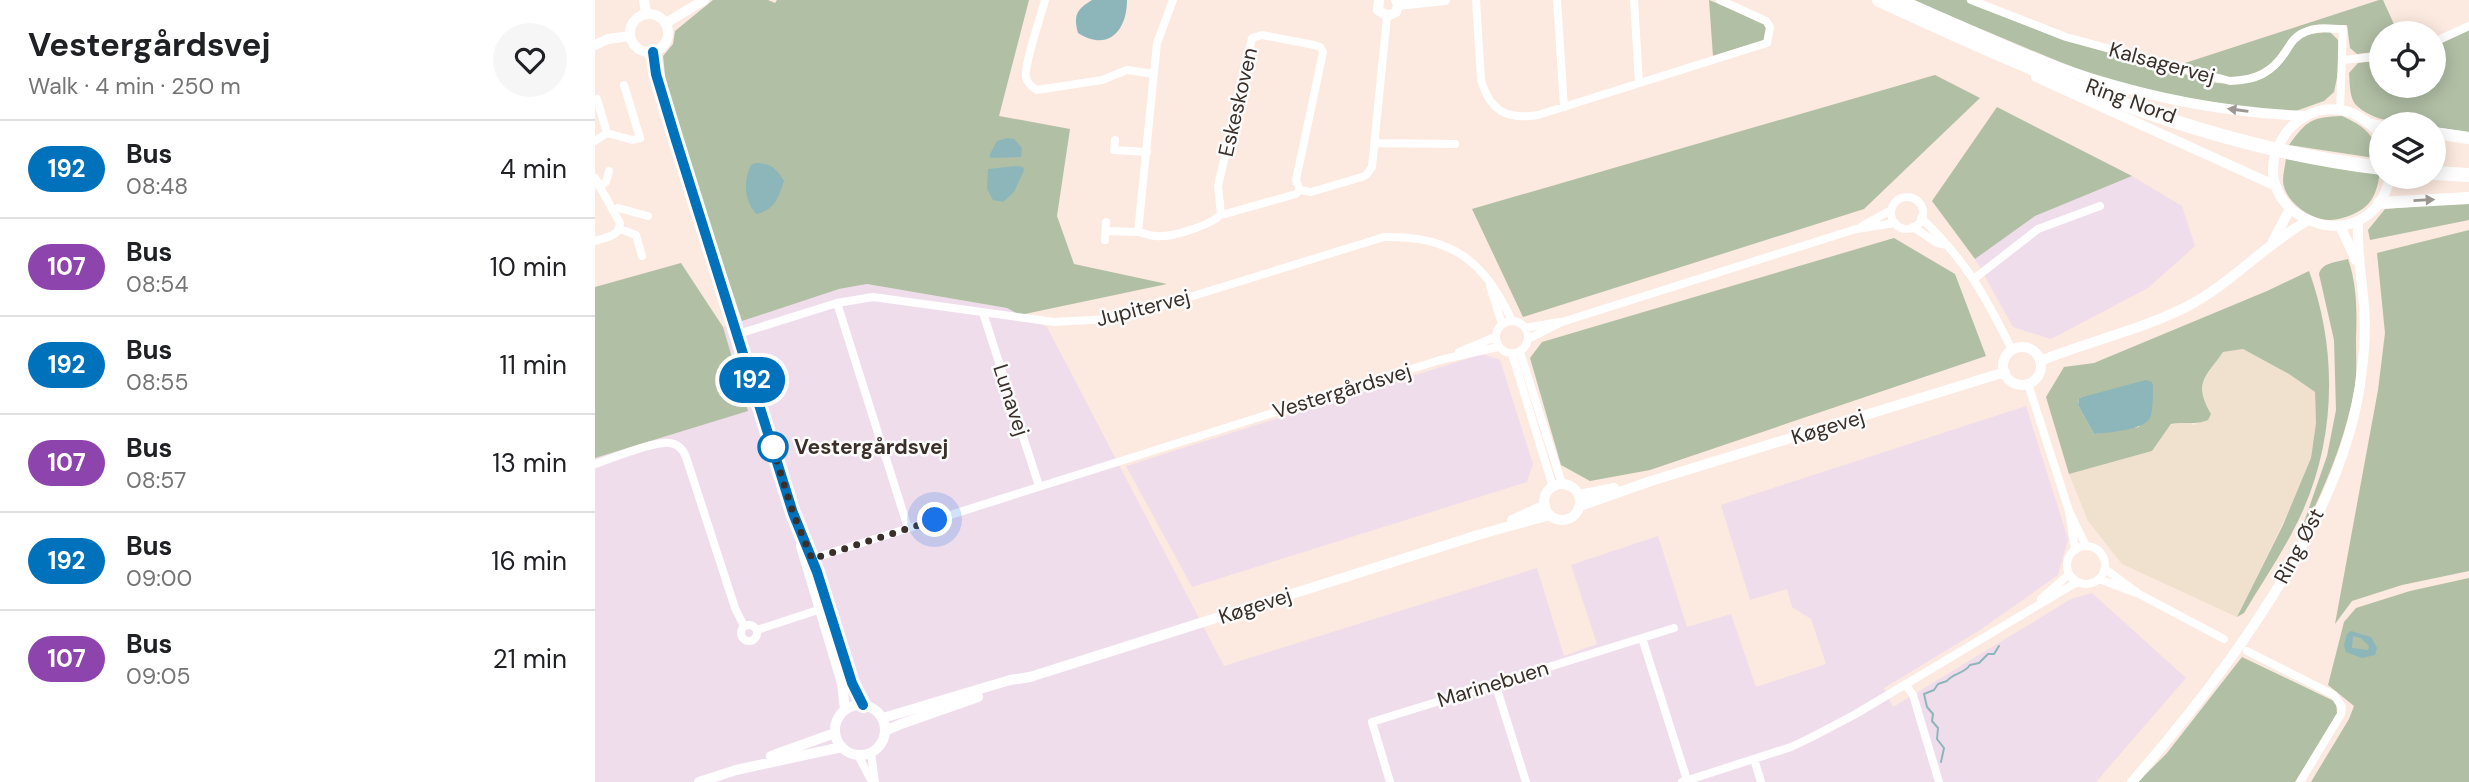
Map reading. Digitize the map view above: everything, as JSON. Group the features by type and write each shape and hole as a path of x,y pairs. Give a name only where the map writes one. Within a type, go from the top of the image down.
{"highway":[{"path":"1879,0 2096,95 2210,134 2291,154 2369,164"},
{"name":"Ring Nord","path":"1892,0 1999,49 2154,111 2293,149 2369,164"},
{"path":"2446,172 2469,173"}],"main road":[{"path":"2446,135 2469,138"},
{"path":"2383,197 2469,198"}],"street":[{"path":"644,0 646,14"},
{"path":"666,23 704,0"},
{"path":"1045,0 1026,77 1030,85 1037,90 1102,80 1127,70 1154,74"},
{"path":"1139,232 1157,43 1173,0"},
{"path":"1387,16 1396,12 1397,2 1445,0"},
{"path":"1476,0 1481,80 1491,102 1512,117 1538,115 1767,43 1770,27 1766,21 1720,0"},
{"path":"1557,0 1564,107"},
{"path":"1634,0 1639,83"},
{"path":"1902,0 2088,77 2146,94 2271,115 2306,116"},
{"name":"Kalsagervej","path":"1971,0 2066,37 2218,79 2243,81 2270,71 2295,38 2312,29 2343,29 2340,110"},
{"path":"1375,1 1378,10 1387,16"},
{"path":"646,14 657,16 666,23 667,41 653,52 638,48 630,36 632,24 646,14"},
{"path":"1106,222 1105,236 1139,232 1169,236 1212,222 1221,214 1296,194 1300,190 1311,192 1366,175 1372,167 1387,16"},
{"path":"2446,37 2469,26"},
{"name":"Eskeskoven","path":"1221,214 1218,186 1250,43 1256,35 1314,45 1320,47 1323,52 1297,176 1300,190"},
{"path":"595,46 608,39 630,36"},
{"path":"1982,47 2007,63 2276,186"},
{"path":"653,52 656,74 675,137 823,608 842,683 845,710"},
{"path":"2343,60 2369,57"},
{"path":"607,133 632,141 640,138 624,85"},
{"path":"597,99 607,133"},
{"path":"2369,121 2340,110 2328,109 2306,116 2292,126 2278,146 2274,172 2276,186 2290,209 2307,221 2329,226 2340,226 2358,220 2383,197 2386,189"},
{"path":"595,141 607,133"},
{"path":"1115,140 1114,155 1147,152"},
{"path":"1375,143 1455,144"},
{"path":"595,240 614,235 619,229 620,223 597,182 606,182 609,171"},
{"path":"1856,229 1891,210 1896,201 1911,198 1921,206 1921,218 1913,227"},
{"path":"1975,278 2038,229 2100,206"},
{"path":"613,211 618,208 648,216"},
{"path":"2270,246 2290,209"},
{"path":"1891,210 1895,223"},
{"path":"1921,218 1975,278 2012,350"},
{"name":"Ring Øst","path":"2132,782 2207,691 2245,638 2310,527 2347,443 2356,407 2365,334 2358,220"},
{"path":"2041,361 2143,326 2189,305 2243,270 2270,246 2307,221"},
{"path":"1525,328 1528,339 1526,346 1516,353 1507,353 1498,347 1495,337 1502,324 1512,321 1525,328 1562,322 1856,229 1895,223 1903,228 1913,227 1937,243 1947,245"},
{"name":"Ring Øst","path":"2340,226 2360,269"},
{"path":"619,229 636,235 642,256"},
{"name":"Jupitervej","path":"738,334 837,303 873,297 1054,322 1110,319 1141,312 1384,237 1411,237 1444,244 1461,253 1481,271 1489,283 1502,324"},
{"name":"Jupitervej","path":"1489,283 1495,286 1512,321"},
{"path":"837,303 908,528"},
{"name":"Lunavej","path":"983,313 1039,486"},
{"path":"1528,339 1562,322"},
{"name":"Vestergårdsvej","path":"1440,360 1495,337"},
{"name":"Vestergårdsvej","path":"808,560 1440,360 1498,347"},
{"path":"2027,348 2037,354 2041,361 2039,375 2028,384 2014,383 2005,372 2004,360 2012,350 2027,348"},
{"path":"1516,353 1557,485"},
{"name":"Køgevej","path":"1580,500 1651,481 2005,372"},
{"path":"2028,384 2069,511 2087,547"},
{"path":"595,464 657,444 670,443 680,447 686,457 734,608 744,626"},
{"path":"1557,485 1574,488 1580,500 1570,518 1560,520 1548,510 1545,496 1557,485"},
{"name":"Køgevej","path":"883,719 1030,677 1481,534 1548,510"},
{"path":"2069,511 2075,550 2067,564 2069,574 2077,582 2088,584 2099,579 2105,569"},
{"path":"2075,550 2087,547 2098,551 2105,569 2139,594"},
{"path":"2025,612 2069,574"},
{"path":"2099,579 2139,594 2224,639"},
{"path":"1642,638 1684,781 1812,737 2077,582"},
{"path":"757,630 823,608"},
{"path":"823,608 863,705"},
{"path":"744,626 752,625 757,630"},
{"path":"744,626 741,633 747,641 756,637 757,630"},
{"name":"Marinebuen","path":"1390,782 1372,722 1674,628"},
{"path":"2247,651 2334,695 2342,706 2341,715 2300,782"},
{"name":"Køgevej","path":"885,732 1030,677"},
{"path":"1495,684 1526,782"},
{"path":"1905,684 1913,695 1940,782"},
{"path":"858,755 871,753 883,742 885,732 883,719 873,708 863,705 845,710 837,721 835,733 842,747 858,755 874,782"},
{"path":"699,782 835,733"},
{"path":"736,770 842,747"},
{"path":"871,753 874,782"},
{"path":"1754,759 1761,782"}],"shaded area":[{"path":"2132,176 2182,206 2195,246 2148,288 2051,339 2013,327 1975,259 2035,216"},
{"path":"867,284 1007,308 1047,327 1224,666 1537,568 1564,656 1597,644 1571,565 1658,536 1687,627 1731,614 1756,687 1826,664 1811,619 1792,607 1787,589 1750,600 1721,505 2026,406 2068,539 2058,575 1980,630 1884,688 1893,707 2071,599 2092,593 2186,678 2096,782 595,782 595,458 747,411 723,327 839,289"},
{"path":"2243,349 2289,374 2315,392 2316,423 2311,458 2301,486 2237,617 2122,564 2088,521 2069,474 2152,451 2171,425 2182,422 2194,425 2211,414 2200,396 2202,383 2222,352"},
{"path":"1482,354 1500,360 1533,464 1527,482 1192,587 1126,466"}],"green space":[{"path":"713,0 768,0 775,3 777,0 1029,0 999,116 1070,129 1057,216 1074,264 1167,284 1020,315 1007,308 867,284 839,289 742,321 667,94 663,56 673,44 675,31"},
{"path":"1709,0 1764,22 1768,28 1764,40 1713,56"},
{"path":"1912,0 1966,0 2067,41 2216,83 2244,83 2264,78 2278,67 2297,41 2315,33 2330,32 2338,40 2339,68 2334,92 2324,101 2293,112 2271,112 2146,91 2086,73"},
{"path":"2379,0 2383,0 2393,21 2369,21 2369,53 2357,54 2350,48 2347,25 2313,26 2271,64 2247,76 2218,76 2182,64"},
{"path":"2469,29 2469,132 2446,129 2446,112 2369,114 2354,103 2349,73 2358,63 2369,62 2369,98 2446,98 2446,41"},
{"path":"1935,75 1980,98 1864,209 1523,317 1472,209"},
{"path":"1997,107 2132,176 2035,216 1975,259 1932,201"},
{"path":"2342,116 2367,132 2369,157 2289,145 2306,125 2324,117"},
{"path":"2286,159 2369,171 2369,189 2376,189 2362,210 2343,218 2322,219 2306,213 2293,202 2284,188"},
{"path":"2469,202 2469,220 2370,240 2368,230 2385,209"},
{"path":"2469,230 2469,571 2402,585 2352,601 2335,624 2378,390 2385,333 2377,253"},
{"path":"1894,238 1955,274 1986,356 1650,470 1590,481 1561,465 1530,358 1542,342"},
{"path":"2348,259 2356,299 2355,387 2335,459 2305,527 2303,525 2327,456 2336,410 2334,340 2319,274 2323,267"},
{"path":"681,263 723,327 748,411 595,458 595,287"},
{"path":"2309,271 2325,334 2329,400 2326,432 2309,495 2277,558 2244,613 2237,617 2283,525 2311,458 2316,423 2315,392 2289,374 2243,349 2223,352 2207,375 2202,388 2211,414 2208,420 2171,424 2152,451 2069,474 2046,397 2064,367 2094,363","holes":["2152,382 2152,401 2139,427 2094,434 2078,405 2079,398"]},
{"path":"2469,578 2469,782 2311,782 2354,706 2328,685 2344,622 2356,608 2410,591"},
{"path":"2242,657 2336,702 2337,714 2295,782 2138,782 2167,753"}],"water":[{"path":"1092,0 1127,0 1124,21 1114,35 1107,39 1098,40 1078,33 1077,13"},
{"path":"1014,139 1022,148 1021,157 990,158 997,141"},
{"path":"756,163 773,168 784,181 772,206 756,214 747,196 746,184 751,165"},
{"path":"1023,167 1024,170 1014,192 1003,202 993,200 987,189 988,169"},
{"path":"2146,380 2152,382 2153,386 2152,412 2148,420 2135,428 2094,434 2078,405 2079,398"},
{"path":"2351,631 2371,637 2377,648 2375,655 2362,658 2346,652 2344,645 2347,634","holes":["2353,636 2361,638 2369,646 2368,650 2352,648"]}],"waterway":[{"path":"1941,762 1944,748 1937,739 1938,728 1932,721 1933,714 1927,707 1924,694 1970,665 1979,663 1988,654 1994,654 1999,646"}],"bus line":[{"name":"192","path":"653,52 656,74 675,137 793,513 817,572 852,683 863,705"}],"place":[{"name":"Vestergårdsvej","path":"773,447"}],"route":[{"path":"773,447 769,436 793,513 812,559 935,520"}]}
